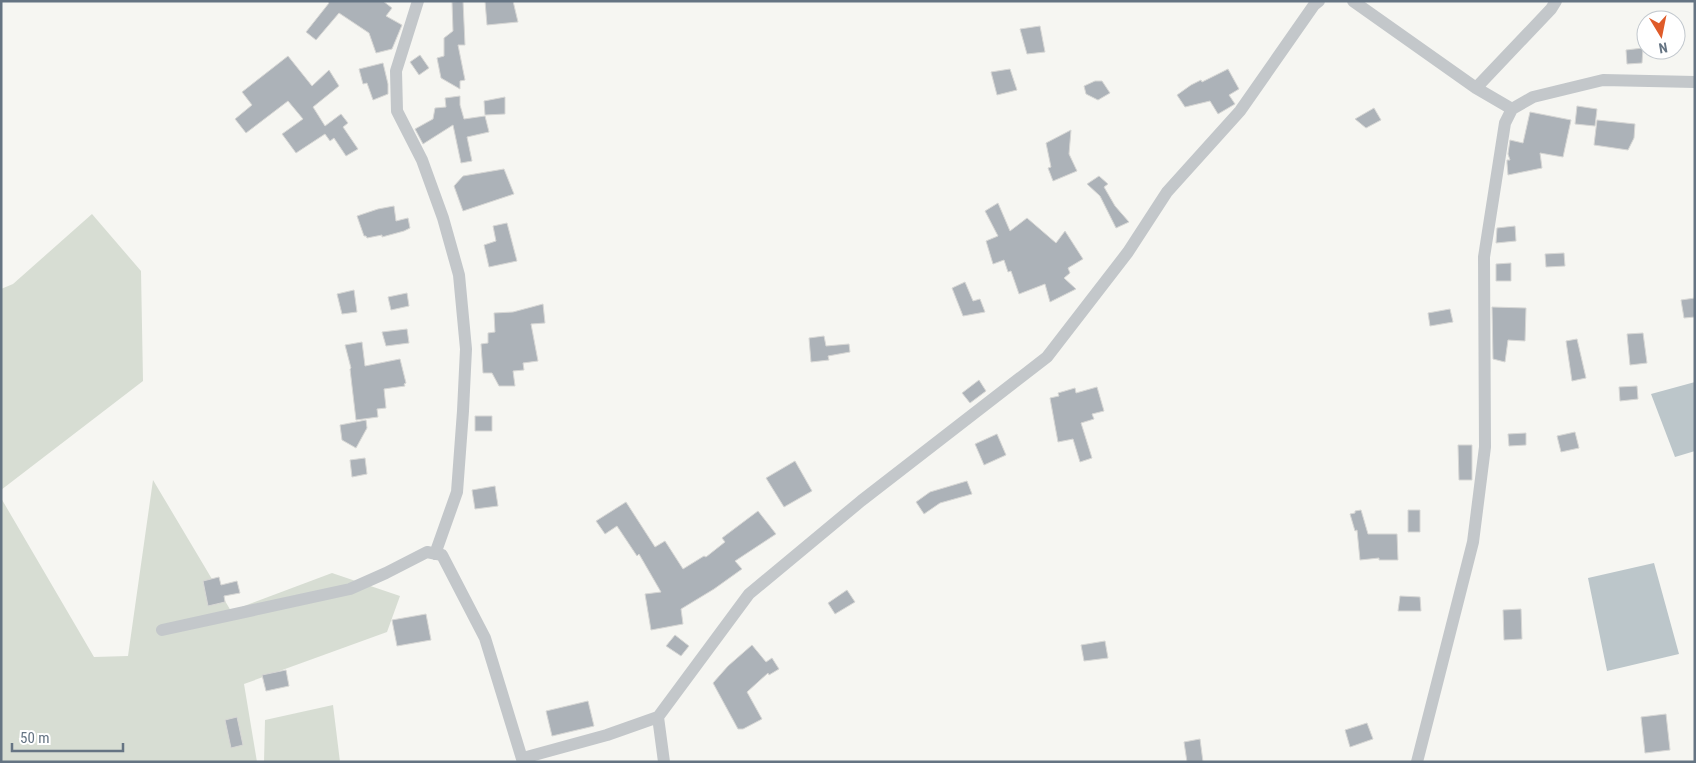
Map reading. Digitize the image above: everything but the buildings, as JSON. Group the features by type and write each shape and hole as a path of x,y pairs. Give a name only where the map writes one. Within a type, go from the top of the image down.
{"street":[{"path":"418,1 396,71 398,111 422,160 443,218 460,275 466,349 457,492 435,554"},
{"path":"162,630 350,589 427,552 442,555 485,638 523,760 608,736 658,716 749,594 860,501 1047,357 1128,252 1167,192 1240,111 1314,5 1320,1"},
{"path":"1353,1 1476,88 1512,109"},
{"path":"1476,88 1551,9 1556,1"},
{"path":"1418,762 1473,542 1485,448 1484,257 1505,124 1512,109 1533,97 1603,80 1695,82"},
{"path":"658,716 664,762"}],"shaded area":[{"path":"92,214 141,271 143,381 1,490 1,289 13,284"},
{"path":"1695,382 1695,451 1675,457 1651,394"},
{"path":"153,480 231,611 332,573 400,596 387,632 244,684 257,762 1,762 1,498 94,657 128,656"},
{"path":"1654,563 1679,654 1607,671 1588,578"},
{"path":"333,705 340,762 264,762 265,720"}]}
